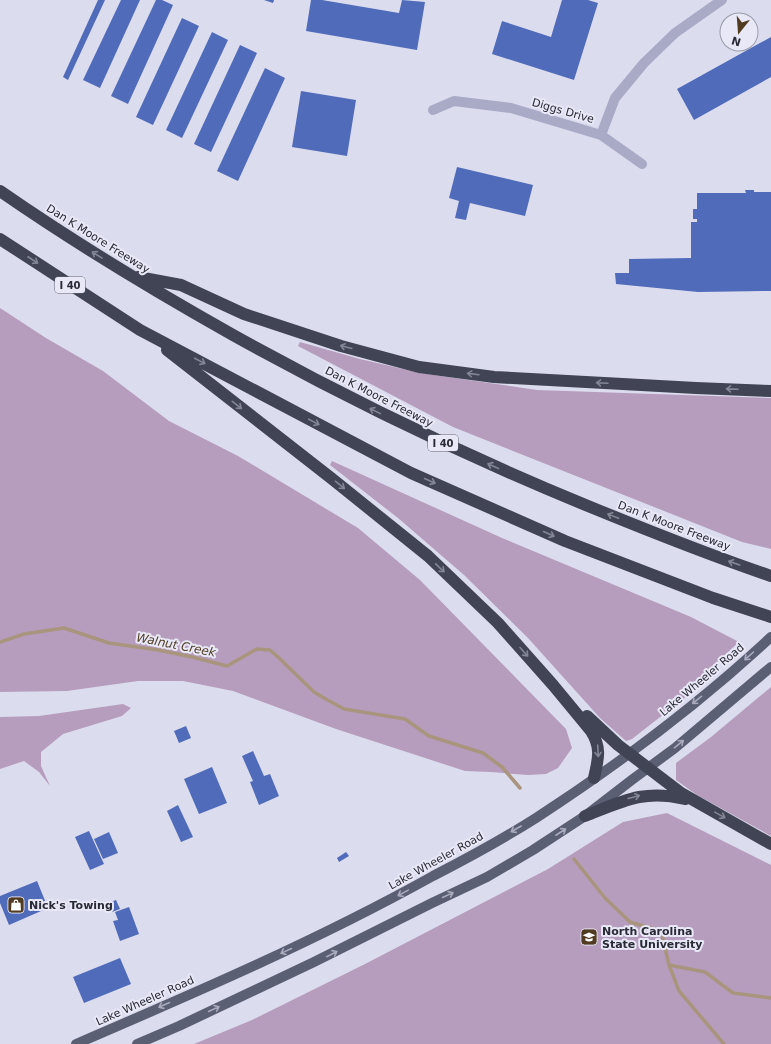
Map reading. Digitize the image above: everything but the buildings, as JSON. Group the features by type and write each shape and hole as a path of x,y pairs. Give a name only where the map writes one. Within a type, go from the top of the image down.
{"highway":[{"name":"Dan K Moore Freeway","path":"0,191 68,236 178,304 278,360 374,410 453,448 540,486 622,520 771,576"},
{"name":"I 40","path":"0,239 140,330 411,473 565,541 713,598 771,617"},
{"path":"131,275 181,285 244,314 341,346 419,367 494,376 696,388 771,390"},
{"path":"140,330 325,473 428,556 498,623 554,685 596,739 599,755 594,778"},
{"path":"554,685 618,745 681,793 694,802 771,844"},
{"path":"585,816 623,800 640,796 662,795 694,802"}],"main road":[{"name":"Lake Wheeler Road","path":"76,1044 251,967 392,899 535,818 630,754 728,676 771,637"},
{"path":"137,1044 179,1026 314,962 487,877 533,850 585,816 675,748 771,667"}],"street":[{"name":"Diggs Drive","path":"433,110 454,101 511,108 601,135 615,98 644,63 675,33 722,0"},
{"path":"601,135 642,164"}],"shaded area":[{"path":"0,308 46,338 103,371 169,421 238,456 358,528 420,580 566,729 572,748 558,768 546,774 528,775 465,771 336,729 233,691 183,681 138,681 67,691 0,692"},
{"path":"300,342 360,359 420,373 537,390 771,398 771,549 742,542 453,427 298,346"},
{"path":"332,461 502,538 691,617 739,642 716,663 720,670 632,739 626,741 600,718 528,638 464,575 398,518 330,465"},
{"path":"771,687 771,836 697,795 676,780 676,763 711,737"},
{"path":"123,704 131,708 122,716 63,734 41,752 41,766 50,786 39,772 24,761 0,769 0,717 39,716"},
{"name":"North Carolina State University","path":"667,813 771,865 771,1044 194,1044 252,1020 365,964 548,869 623,822"}],"waterway":[{"name":"Walnut Creek","path":"0,642 24,634 64,628 109,643 158,650 227,666 257,649 270,650 314,692 324,698 344,709 405,719 429,736 483,753 502,767 520,788"},
{"name":"Walnut Creek","path":"574,859 605,898 630,922 661,931 669,965 679,991 724,1044"},
{"path":"669,965 705,972 733,993 771,998"}],"place":[{"name":"Nick's Towing","path":"16,905"},
{"name":"North Carolina State University","path":"589,937"}]}
